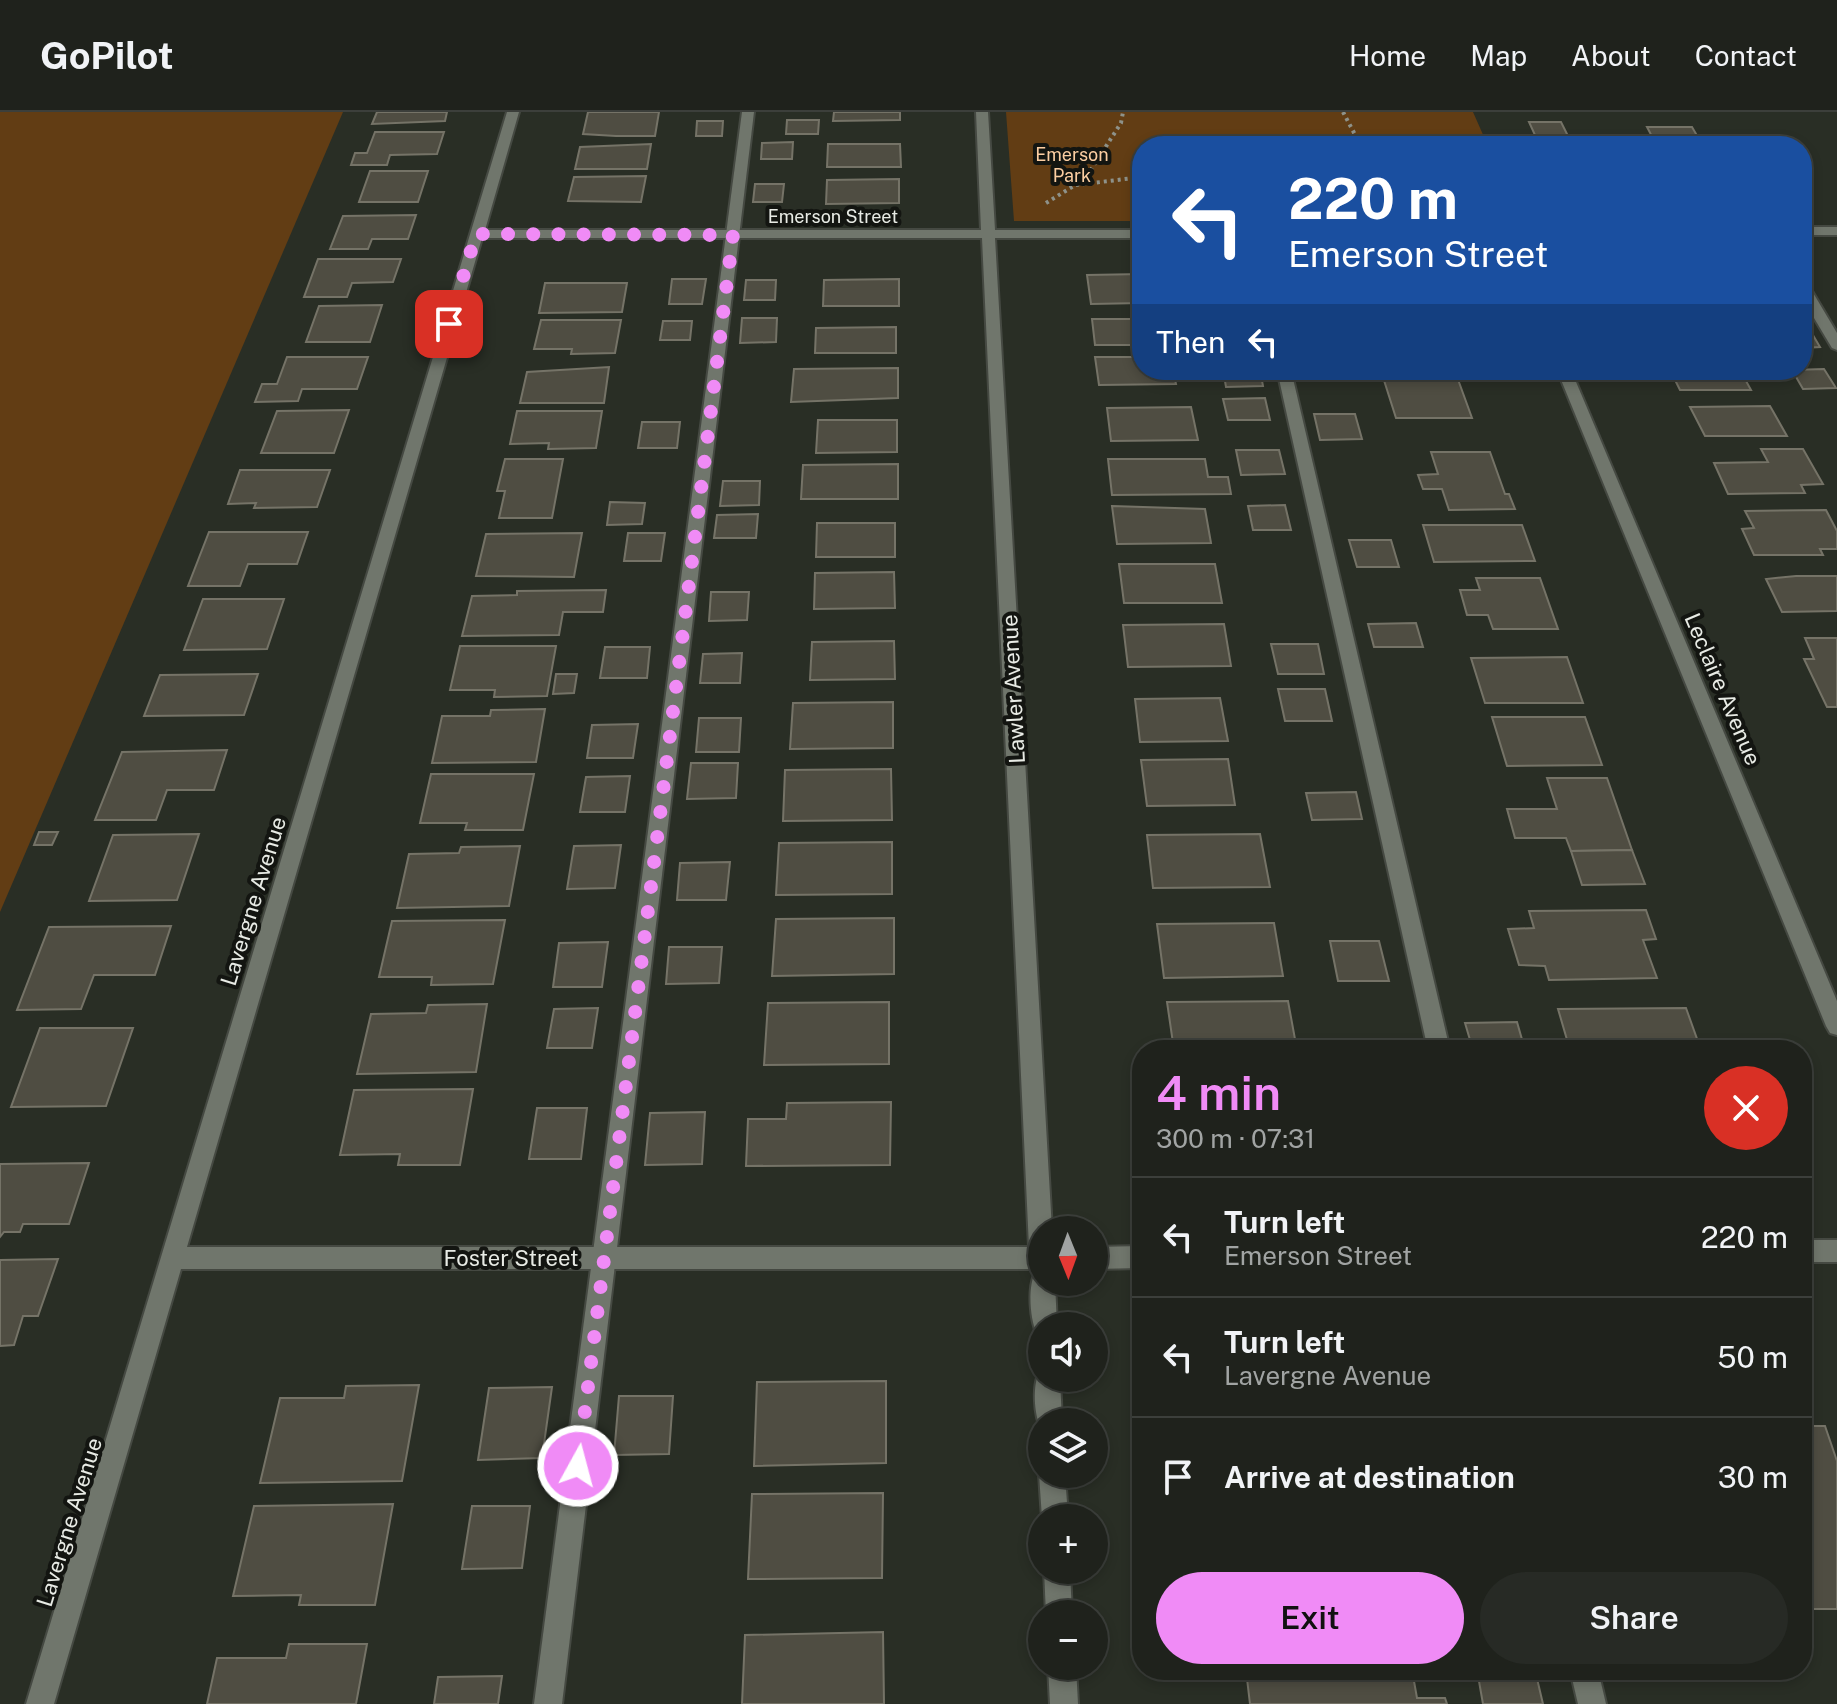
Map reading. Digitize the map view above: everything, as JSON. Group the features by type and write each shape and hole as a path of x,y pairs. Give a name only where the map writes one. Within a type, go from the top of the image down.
{"street":[{"name":"Lavergne Avenue","path":"40,1704 513,112"},
{"path":"548,1704 748,112"},
{"name":"Lawler Avenue","path":"982,112 1040,1216"},
{"path":"1812,231 1837,231"},
{"name":"Emerson Street","path":"476,234 1132,234"},
{"path":"1812,303 1837,345"},
{"path":"1286,380 1437,1040"},
{"name":"Leclaire Avenue","path":"1568,380 1837,1026"},
{"path":"1812,1251 1837,1251"},
{"path":"1108,1258 1132,1257"},
{"name":"Foster Street","path":"172,1258 1028,1258"},
{"path":"1063,1680 1064,1704"},
{"path":"1586,1680 1592,1704"}],"path":[{"path":"1044,205 1085,179 1121,123 1123,112"},
{"path":"1343,112 1356,136"},
{"path":"1075,185 1132,178"}],"green space":[{"path":"0,112 343,112 0,912"},
{"name":"Emerson Park","path":"1006,112 1473,112 1484,136 1132,136 1132,221 1014,221"}],"building":[{"path":"377,112 447,112 445,121 372,124"},
{"path":"588,112 659,112 655,136 583,134"},
{"path":"834,112 900,112 900,120 833,121"},
{"path":"787,120 819,120 818,134 786,134"},
{"path":"697,121 723,121 722,136 696,136"},
{"path":"1529,122 1561,122 1568,136 1535,136"},
{"path":"1647,127 1692,127 1697,136 1652,136"},
{"path":"375,132 444,132 437,154 390,155 387,165 351,165 355,153 367,153"},
{"path":"793,142 792,159 761,159 762,143"},
{"path":"651,144 647,169 575,169 580,147"},
{"path":"828,144 900,144 901,167 827,167"},
{"path":"370,171 428,171 418,202 359,202"},
{"path":"646,176 641,202 568,201 574,177"},
{"path":"899,179 899,203 826,204 827,180"},
{"path":"755,184 784,184 782,202 753,202"},
{"path":"416,215 408,239 372,239 368,249 330,249 343,216"},
{"path":"318,259 401,259 393,282 352,283 347,297 304,297"},
{"path":"1132,274 1132,303 1091,304 1087,275"},
{"path":"672,279 706,279 702,304 669,304"},
{"path":"899,279 899,306 823,306 824,280"},
{"path":"746,280 776,280 775,300 744,300"},
{"path":"545,283 627,283 622,312 539,313"},
{"path":"382,305 370,342 306,342 319,306"},
{"path":"742,318 777,318 776,342 740,343"},
{"path":"1092,319 1132,319 1132,345 1095,345"},
{"path":"541,320 621,320 615,353 571,354 572,349 534,349"},
{"path":"663,321 692,321 690,340 660,340"},
{"path":"896,327 896,353 815,353 816,328"},
{"path":"1812,333 1820,347 1812,347"},
{"path":"287,357 368,357 357,389 302,389 298,401 255,402 262,384 277,384"},
{"path":"1095,357 1132,357 1132,380 1175,380 1176,384 1099,385"},
{"path":"609,367 604,403 520,403 527,372"},
{"path":"898,368 898,398 791,402 794,369"},
{"path":"1812,369 1824,369 1836,388 1803,389 1798,380 1812,380"},
{"path":"1225,380 1262,380 1263,386 1226,387"},
{"path":"1384,380 1458,380 1472,418 1396,418"},
{"path":"1675,380 1746,380 1751,390 1680,390"},
{"path":"1265,398 1270,420 1228,420 1223,399"},
{"path":"1770,406 1787,436 1705,436 1690,407"},
{"path":"1191,407 1198,440 1111,441 1107,408"},
{"path":"349,410 334,453 261,453 277,411"},
{"path":"517,411 602,411 596,448 548,449 549,443 510,444"},
{"path":"1314,414 1355,414 1362,439 1320,440"},
{"path":"818,420 897,420 897,452 816,453"},
{"path":"642,422 680,422 677,448 638,448"},
{"path":"1761,449 1803,449 1823,484 1801,485 1805,493 1728,494 1714,463 1768,462"},
{"path":"1236,450 1279,450 1285,474 1241,475"},
{"path":"1431,452 1490,452 1505,494 1509,494 1515,509 1449,510 1442,489 1423,489 1418,475 1438,474"},
{"path":"505,459 563,459 552,518 499,518 505,491 497,491"},
{"path":"1108,459 1205,459 1208,477 1228,477 1231,494 1112,495"},
{"path":"898,464 898,499 801,499 803,465"},
{"path":"240,470 330,470 317,507 254,508 256,503 228,504"},
{"path":"723,481 760,481 759,505 720,506"},
{"path":"610,502 645,503 642,524 607,525"},
{"path":"1285,505 1291,530 1253,530 1248,506"},
{"path":"1112,506 1205,509 1211,543 1117,544"},
{"path":"1826,510 1837,531 1837,549 1820,549 1823,555 1754,555 1742,529 1754,528 1745,511"},
{"path":"758,514 756,538 714,538 717,515"},
{"path":"817,523 895,523 895,557 816,557"},
{"path":"1423,525 1522,525 1535,561 1434,562"},
{"path":"209,532 308,532 297,564 248,564 240,586 188,586"},
{"path":"582,533 574,577 476,576 486,534"},
{"path":"628,533 665,533 661,561 624,561"},
{"path":"1349,540 1391,540 1399,567 1357,567"},
{"path":"1119,564 1215,564 1222,603 1124,603"},
{"path":"894,572 895,608 814,609 815,573"},
{"path":"1837,576 1837,611 1782,612 1766,579"},
{"path":"1476,578 1540,578 1558,629 1493,629 1488,615 1467,615 1460,590 1480,590"},
{"path":"606,590 603,612 563,612 559,635 462,636 472,596 517,595 517,591"},
{"path":"711,592 749,592 747,620 709,621"},
{"path":"203,599 284,599 267,649 184,650"},
{"path":"1416,623 1423,647 1374,647 1368,624"},
{"path":"1224,624 1231,666 1128,667 1123,625"},
{"path":"1805,638 1837,638 1837,707 1827,707 1804,659 1814,659"},
{"path":"894,641 895,679 810,680 812,642"},
{"path":"1271,644 1318,644 1324,674 1278,674"},
{"path":"460,646 556,646 547,696 494,697 495,690 450,690"},
{"path":"605,647 650,647 647,678 600,678"},
{"path":"742,653 740,683 700,683 703,654"},
{"path":"1567,657 1583,703 1485,703 1471,658"},
{"path":"258,674 244,715 144,716 160,675"},
{"path":"556,674 577,674 574,693 553,694"},
{"path":"1278,689 1325,689 1332,721 1285,721"},
{"path":"1220,698 1228,741 1140,742 1135,699"},
{"path":"893,702 893,748 790,749 793,703"},
{"path":"545,709 536,762 432,763 442,716 490,716 491,710"},
{"path":"1492,717 1585,717 1602,765 1507,766"},
{"path":"699,718 741,718 739,752 696,752"},
{"path":"638,724 633,758 587,758 592,725"},
{"path":"227,750 214,790 167,790 156,820 95,820 122,752"},
{"path":"1228,759 1235,805 1147,806 1141,760"},
{"path":"691,763 738,763 736,798 687,799"},
{"path":"891,769 892,820 783,821 785,770"},
{"path":"431,774 534,774 523,830 465,830 467,823 420,823"},
{"path":"630,776 625,812 580,812 586,777"},
{"path":"1547,778 1607,778 1632,850 1571,851 1566,838 1515,838 1507,809 1557,809"},
{"path":"1356,792 1362,819 1312,820 1306,793"},
{"path":"39,832 58,832 52,845 34,845"},
{"path":"199,834 177,900 89,901 113,835"},
{"path":"1260,834 1270,887 1153,888 1147,835"},
{"path":"892,842 892,894 776,895 779,843"},
{"path":"621,845 615,888 567,889 574,846"},
{"path":"520,846 509,906 397,908 409,854 459,853 461,847"},
{"path":"1632,850 1645,884 1582,885 1571,851"},
{"path":"730,862 726,900 677,900 680,863"},
{"path":"1646,910 1656,939 1643,940 1657,978 1549,980 1545,966 1519,965 1508,929 1534,928 1529,911"},
{"path":"894,918 894,974 772,976 776,919"},
{"path":"505,920 493,984 431,985 432,977 379,977 392,921"},
{"path":"1274,923 1283,976 1164,978 1157,924"},
{"path":"171,926 155,975 94,975 81,1009 17,1010 49,927"},
{"path":"1330,941 1379,941 1389,981 1338,981"},
{"path":"608,942 602,987 553,987 559,943"},
{"path":"669,947 722,947 719,983 666,984"},
{"path":"1288,1001 1295,1040 1173,1040 1167,1002"},
{"path":"889,1002 889,1064 764,1065 768,1003"},
{"path":"487,1004 476,1072 357,1074 371,1014 426,1013 428,1005"},
{"path":"598,1008 592,1048 547,1048 554,1009"},
{"path":"1686,1008 1697,1040 1567,1040 1558,1009"},
{"path":"1517,1022 1522,1040 1470,1040 1465,1023"},
{"path":"40,1028 133,1028 106,1106 11,1107"},
{"path":"473,1089 460,1165 398,1165 400,1154 340,1155 354,1090"},
{"path":"891,1102 890,1165 746,1166 748,1119 786,1119 787,1103"},
{"path":"537,1108 587,1108 581,1159 529,1159"},
{"path":"705,1112 702,1164 645,1165 650,1113"},
{"path":"89,1163 69,1224 23,1224 20,1232 4,1232 0,1237 0,1164"},
{"path":"58,1259 38,1316 23,1316 14,1345 0,1346 0,1260"},
{"path":"886,1381 886,1463 754,1466 757,1382"},
{"path":"419,1385 402,1481 260,1483 280,1398 344,1398 346,1386"},
{"path":"552,1387 542,1458 478,1460 489,1388"},
{"path":"619,1396 673,1396 669,1454 614,1455"},
{"path":"1812,1426 1825,1426 1837,1461 1837,1609 1812,1609"},
{"path":"883,1493 882,1578 748,1579 752,1494"},
{"path":"393,1504 375,1605 299,1605 301,1595 233,1596 254,1506"},
{"path":"472,1506 530,1506 522,1568 462,1569"},
{"path":"883,1632 884,1704 742,1704 745,1635"},
{"path":"289,1644 367,1644 356,1704 207,1704 217,1658 286,1658"},
{"path":"502,1676 498,1704 434,1704 438,1677"},
{"path":"1247,1680 1414,1680 1417,1698 1445,1698 1447,1704 1250,1704"},
{"path":"1479,1680 1537,1680 1543,1704 1483,1704"}],"route":[{"path":"449,324 476,234 733,235 578,1466"}]}
